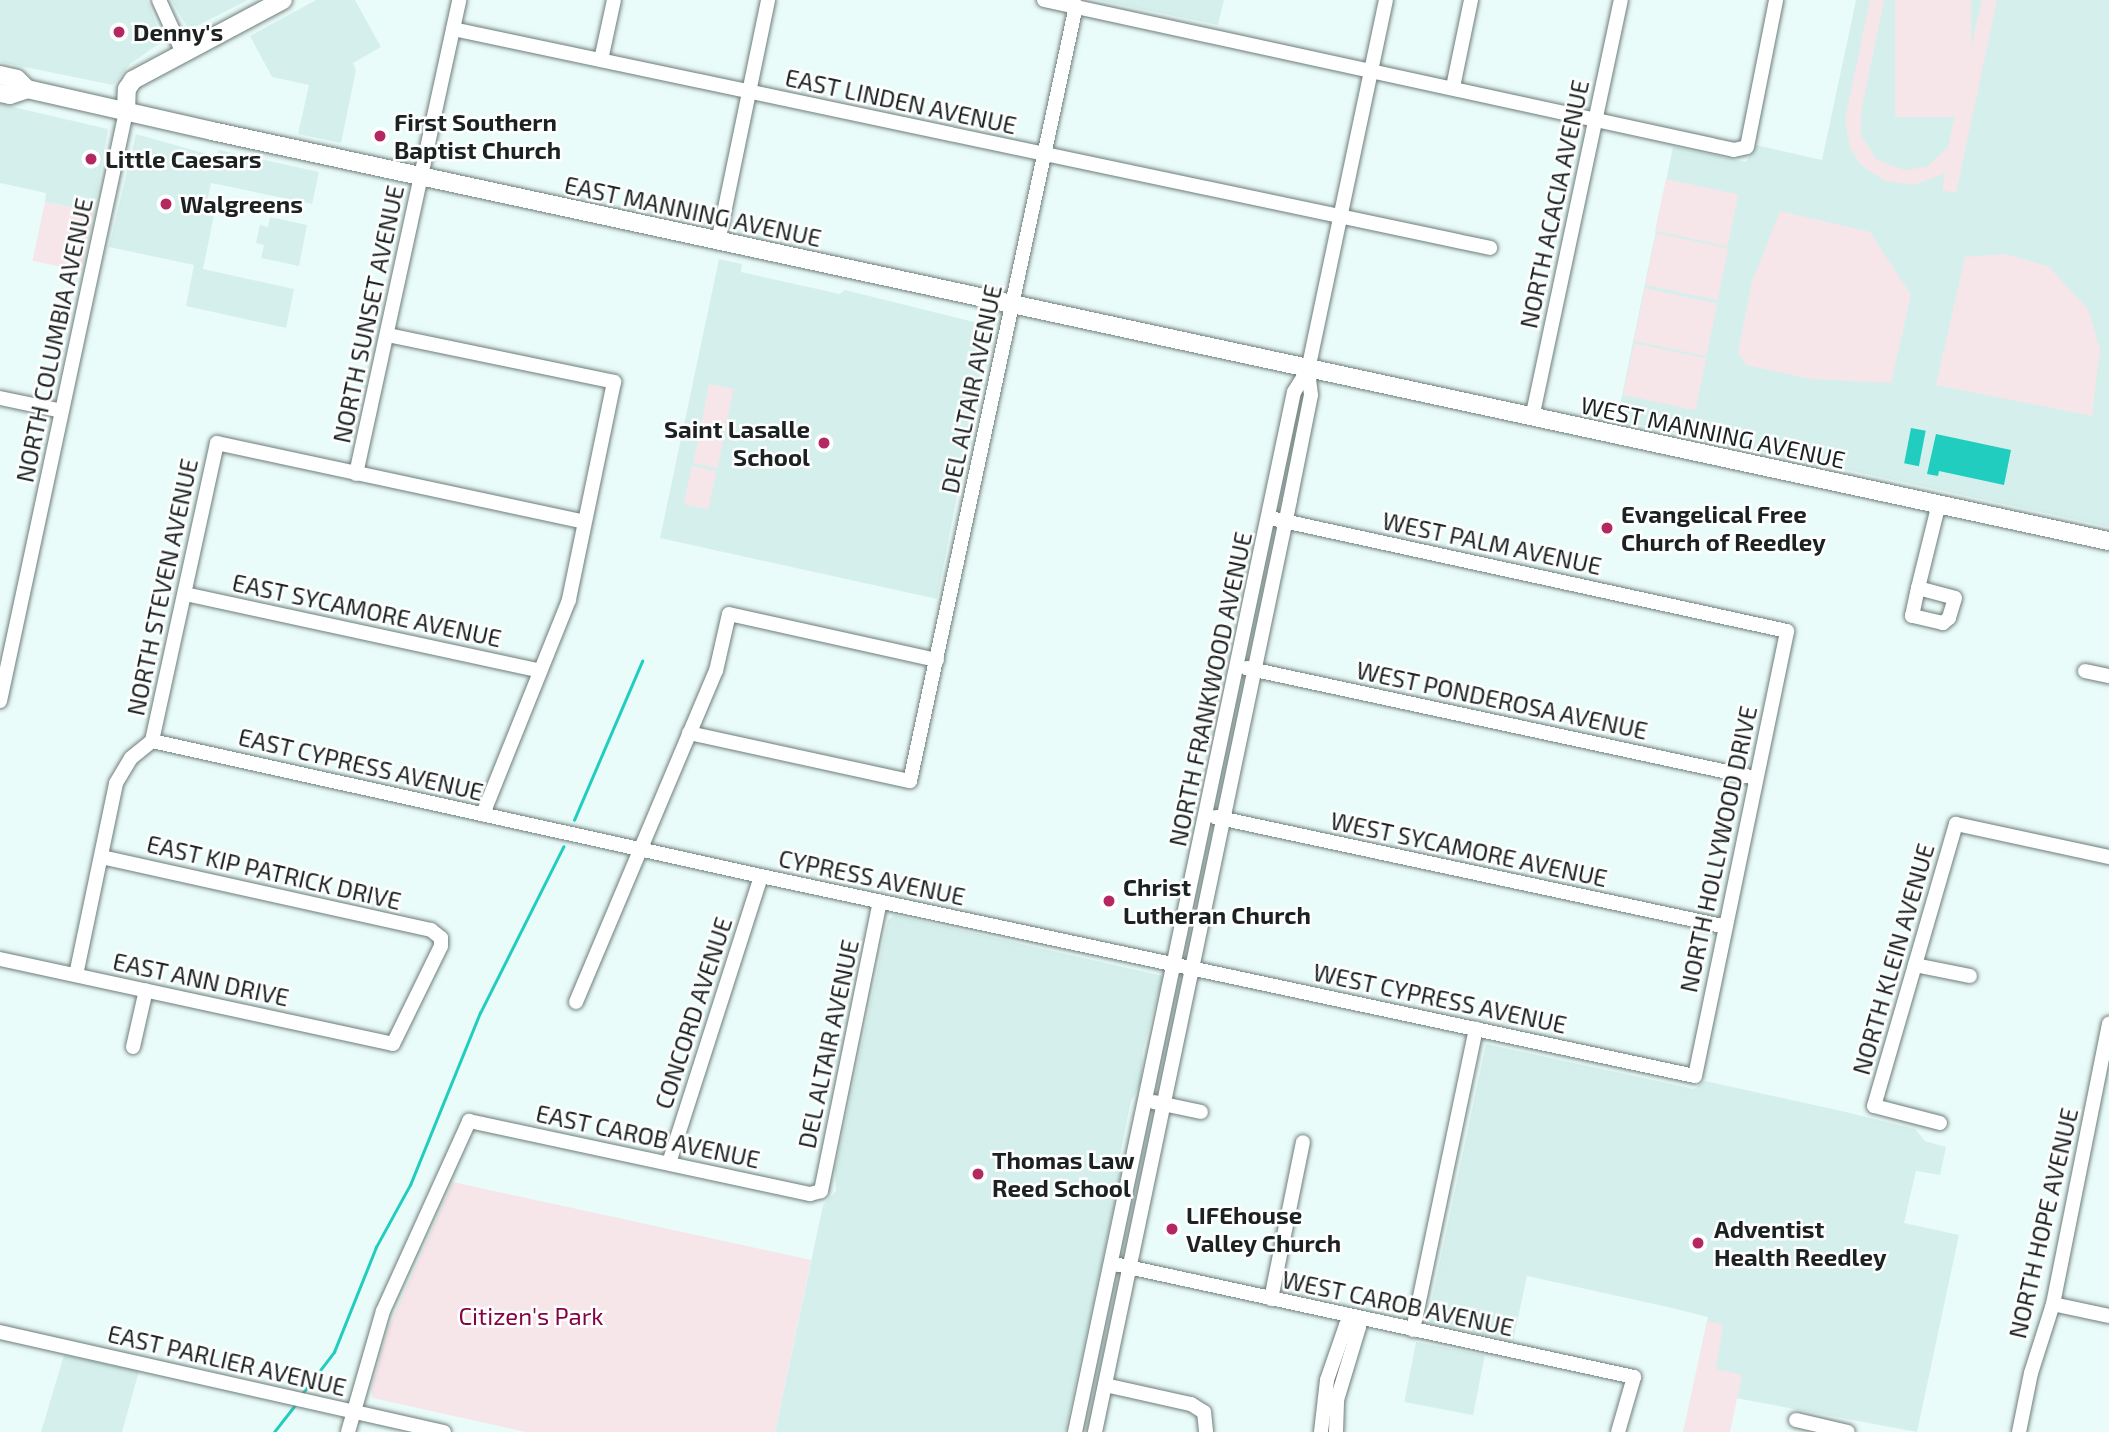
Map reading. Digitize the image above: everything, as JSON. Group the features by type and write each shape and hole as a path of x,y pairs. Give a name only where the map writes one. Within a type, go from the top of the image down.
{"main road":[{"path":"126,112 127,89 133,80 283,0"},
{"name":"EAST MANNING AVENUE","path":"1,80 17,79 27,89 126,112 1308,370"},
{"name":"WEST MANNING AVENUE","path":"1308,370 1938,507 2109,541"}],"street":[{"path":"159,0 183,53"},
{"name":"NORTH SUNSET AVENUE","path":"356,474 459,0"},
{"path":"601,60 614,0"},
{"path":"718,242 768,0"},
{"path":"1044,0 1734,150 1747,147 1776,0"},
{"name":"NORTH FRANKWOOD AVENUE","path":"1095,1432 1311,395 1308,370 1386,0"},
{"path":"1453,87 1471,0"},
{"name":"NORTH ACACIA AVENUE","path":"1532,418 1621,0"},
{"name":"DEL ALTAIR AVENUE","path":"690,733 910,781 1076,6"},
{"name":"EAST LINDEN AVENUE","path":"453,29 1490,248"},
{"name":"NORTH COLUMBIA AVENUE","path":"0,701 126,112"},
{"path":"388,335 614,382 569,600 483,814"},
{"name":"NORTH FRANKWOOD AVENUE","path":"1075,1432 1270,518 1294,391 1308,370"},
{"path":"0,398 62,411"},
{"name":"NORTH STEVEN AVENUE","path":"76,975 116,783 131,758 152,741 217,443 356,474"},
{"path":"356,474 584,522"},
{"path":"1918,589 1938,507"},
{"name":"WEST PALM AVENUE","path":"1270,518 1787,631"},
{"name":"EAST SYCAMORE AVENUE","path":"185,594 540,671"},
{"path":"576,1002 716,671 729,614 937,660"},
{"name":"NORTH HOLLYWOOD DRIVE","path":"1695,1076 1723,926 1787,631"},
{"name":"WEST PONDEROSA AVENUE","path":"1238,667 1755,778"},
{"path":"2085,671 2109,676"},
{"name":"EAST CYPRESS AVENUE","path":"152,741 560,831"},
{"name":"WEST SYCAMORE AVENUE","path":"1207,816 1723,926"},
{"name":"NORTH KLEIN AVENUE","path":"1940,1123 1874,1106 1956,824 2109,857"},
{"name":"CYPRESS AVENUE","path":"560,831 1175,966"},
{"name":"EAST KIP PATRICK DRIVE","path":"101,857 438,934 441,946 393,1044"},
{"name":"CONCORD AVENUE","path":"669,1163 761,876"},
{"name":"DEL ALTAIR AVENUE","path":"818,1193 880,902"},
{"name":"EAST ANN DRIVE","path":"0,959 393,1044"},
{"path":"1915,965 1970,976"},
{"name":"WEST CYPRESS AVENUE","path":"1175,966 1191,967 1695,1076"},
{"path":"132,1047 146,990"},
{"name":"NORTH HOPE AVENUE","path":"2019,1432 2053,1304 2109,1024"},
{"path":"1413,1330 1476,1029"},
{"path":"1146,1100 1201,1112"},
{"name":"EAST CAROB AVENUE","path":"353,1412 383,1311 469,1121 818,1193"},
{"path":"1271,1298 1303,1142"},
{"name":"WEST CAROB AVENUE","path":"1111,1262 1128,1268 1271,1298 1351,1320 1413,1330 1634,1377 1618,1432"},
{"path":"2053,1304 2109,1316"},
{"path":"1321,1432 1324,1391 1351,1320 1359,1327 1337,1400 1336,1432"},
{"name":"EAST PARLIER AVENUE","path":"0,1332 444,1432"},
{"path":"1105,1385 1191,1405 1204,1412 1206,1432"},
{"path":"348,1432 353,1412"},
{"path":"1796,1420 1848,1432"}],"shaded area":[{"path":"0,0 147,0 163,41 130,64 113,85 0,62"},
{"path":"171,0 248,0 189,30"},
{"path":"316,0 355,0 381,47 353,63 356,70 341,143 298,134 309,85 272,77 250,36"},
{"path":"1097,0 1224,0 1218,25"},
{"path":"1856,0 2109,0 2109,527 1617,420 1673,147 1746,162 1756,145 1822,160"},
{"path":"0,104 108,129 94,212 45,202 46,193 0,183"},
{"path":"136,134 207,154 216,155 219,150 319,172 312,204 211,183 206,208 215,210 203,269 294,289 286,328 186,306 194,265 109,247"},
{"path":"270,217 307,225 299,266 261,258 264,245 256,243 260,225 268,227"},
{"name":"Saint Lasalle School","path":"719,259 742,264 741,272 840,294 845,290 990,326 937,599 660,538"},
{"name":"Thomas Law Reed School","path":"894,915 1163,976 1143,1050 1141,1083 1131,1101 1119,1160 1121,1174 1065,1432 775,1432 823,1205 836,1191 835,1171 888,920"},
{"name":"Adventist Health Reedley","path":"1486,1044 1694,1089 1705,1081 1846,1112 1915,1129 1925,1141 1946,1147 1940,1175 1916,1171 1904,1223 1959,1235 1917,1432 1693,1390 1708,1317 1672,1308 1527,1276 1513,1341 1427,1322"},
{"path":"1416,1342 1485,1355 1473,1415 1404,1402"},
{"path":"64,1355 139,1371 122,1432 41,1432"}],"green space":[{"path":"1870,0 1884,0 1861,113 1861,135 1877,160 1905,170 1927,167 1948,147 1982,0 1997,0 1956,193 1942,190 1945,173 1914,185 1885,181 1861,165 1850,148 1845,120"},
{"path":"1895,0 1971,0 1971,117 1895,117"},
{"path":"1666,179 1738,194 1727,246 1655,231"},
{"path":"45,202 94,212 81,271 33,261"},
{"path":"1780,211 1870,232 1911,295 1891,383 1810,379 1746,365 1738,352 1752,282"},
{"path":"1656,233 1728,248 1717,300 1645,285"},
{"path":"2004,254 2048,266 2088,309 2100,349 2092,416 1936,385 1965,257"},
{"path":"1645,288 1717,303 1706,356 1634,341"},
{"path":"1634,343 1706,358 1695,410 1623,395"},
{"path":"709,384 734,389 726,428 701,423"},
{"path":"701,425 725,430 717,468 693,463"},
{"path":"692,466 716,471 708,509 684,504"},
{"name":"Citizen's Park","path":"453,1182 811,1260 775,1432 526,1432 373,1398 371,1390 388,1329"},
{"path":"1707,1321 1723,1325 1716,1369 1742,1375 1730,1432 1683,1432"}],"water":[{"path":"1911,428 1926,431 1919,466 1904,463"},
{"path":"1936,434 2011,450 2004,485 1939,471 1938,476 1927,474"}],"waterway":[{"path":"574,820 642,661"},
{"path":"302,1394 334,1352 376,1247 410,1185 480,1013 563,847"},
{"path":"274,1432 294,1406"}],"place":[{"name":"Denny's","path":"119,32"},
{"name":"First Southern Baptist Church","path":"380,136"},
{"name":"Little Caesars","path":"91,159"},
{"name":"Walgreens","path":"166,204"},
{"name":"Saint Lasalle School","path":"824,443"},
{"name":"Evangelical Free Church of Reedley","path":"1607,528"},
{"name":"Christ Lutheran Church","path":"1109,901"},
{"name":"Thomas Law Reed School","path":"978,1174"},
{"name":"LIFEhouse Valley Church","path":"1172,1229"},
{"name":"Adventist Health Reedley","path":"1698,1243"}]}
